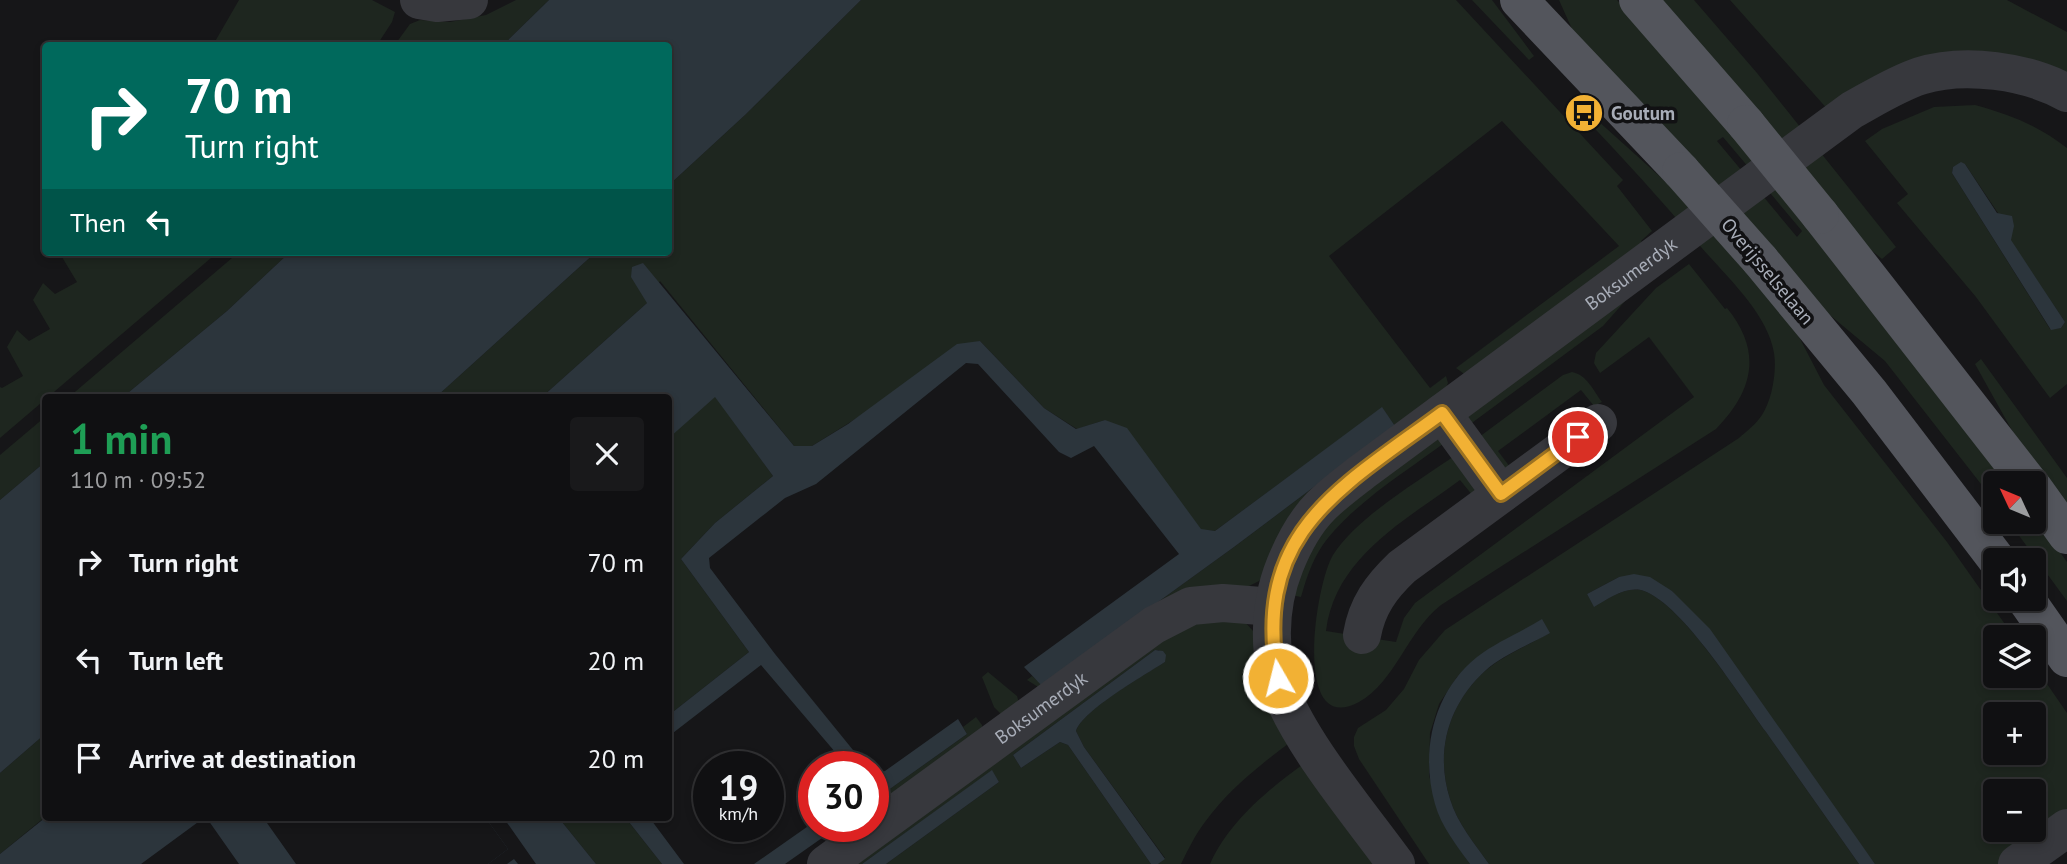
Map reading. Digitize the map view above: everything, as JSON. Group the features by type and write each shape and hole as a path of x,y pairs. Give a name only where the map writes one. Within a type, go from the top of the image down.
{"main road":[{"name":"Overijsselselaan","path":"1519,0 1681,171 1760,260 1869,392 1988,548"},
{"path":"1638,0 1746,124 1820,215 2020,471"},
{"path":"2046,506 2067,535"},
{"path":"2034,611 2067,658"}],"street":[{"path":"419,0 437,3 469,0"},
{"name":"Boksumerdyk","path":"1396,864 1320,759 1285,701 1278,678 1273,654 1273,607 1280,577 1290,553 1320,507 1362,472 1852,110 1921,76 1951,70 2023,75 2067,93"},
{"path":"1442,413 1501,494"},
{"path":"1362,635 1370,604 1389,579 1598,422"},
{"name":"Boksumerdyk","path":"826,864 1154,625 1191,606 1223,603 1273,607"},
{"path":"2017,864 2067,828"}],"shaded area":[{"path":"239,0 372,0 395,12 379,42 215,42"},
{"path":"516,0 549,0 506,42 397,42 410,24 420,20 450,22 486,15"},
{"path":"549,0 861,0 745,115 672,182 672,42 506,42"},
{"path":"861,0 1456,0 1623,180 1617,186 1652,231 1641,241 1647,248 1467,376 1456,368 1619,246 1502,121 1329,256 1430,388 1446,376 1448,383 1445,390 1259,581 1043,690 1027,680 1032,676 1043,685 1395,426 1382,408 1215,531 1201,530 1179,500 1105,420 1077,429 1044,408 980,341 812,446 794,446 660,281 647,303 545,394 439,394 592,256 672,256 672,182 745,115"},
{"path":"1472,0 1492,0 1534,56 1529,60"},
{"path":"1559,0 1617,0 1697,90 1999,471 1983,471 1983,487 1885,361 1819,306 1572,29","holes":["1723,137 1802,231 1797,237 1717,141"]},
{"path":"1661,0 1694,0 1757,73 1896,247 1882,259 1860,241"},
{"path":"1730,0 2007,0 2067,32 2067,79 2027,62 1830,112"},
{"path":"1975,105 1988,109 2034,127 2067,148 2067,384 2050,398 1976,297 1897,203 1908,194 1865,141 1882,129 1934,107","holes":["1965,164 1998,213 2010,240 2065,322 2061,328 2050,329 1952,173 1953,167"]},
{"path":"1587,111 1686,200 1796,331 1824,385 1947,542 1983,593 1983,611 1996,611 2006,625 1983,625 1983,688 2046,688 2046,682 2067,713 2067,813 2046,829 2046,779 1983,779 1983,842 2029,842 2001,864 1875,864 1672,591 1619,577 1587,594 1594,606 1618,594 1637,590 1659,599 1676,614 1710,654 1859,864 1489,864 1462,825 1450,799 1444,764 1448,730 1461,699 1484,672 1549,633 1457,677 1439,704 1430,733 1429,776 1451,837 1470,864 1429,864 1359,759 1354,746 1358,728 1386,710 1404,689 1419,660 1445,630 1739,438 1766,409 1771,394 1775,360 1764,324 1734,283 1582,115"},
{"path":"1961,162 1965,164 1997,213 2012,216 2014,226 2011,240 2065,322 2061,328 2051,330 1952,173 1953,167"},
{"path":"61,256 213,256 52,394 42,394 42,402 0,438 0,387 23,376 7,347 17,330 29,341 50,329 33,300 43,283 55,294 77,282"},
{"path":"234,256 286,256 227,311 127,394 73,394"},
{"path":"286,256 592,256 439,394 127,394 227,311"},
{"path":"643,263 794,446 812,446 848,424 957,344 980,341 1044,408 1076,429 1105,420 1127,428 1201,529 1215,531 1382,407 1395,426 1042,686 1024,667 1179,554 1094,446 1071,458 1059,452 978,364 966,363 816,484 785,498 709,558 710,568 854,751 834,751 761,665 672,734 672,713 749,652 681,559 715,523 773,476 715,397 672,435 672,394 545,394 647,303 631,277 632,267"},
{"path":"1689,264 1725,309 1727,308 1746,340 1749,371 1745,386 1729,415 1716,429 1441,605 1419,629 1382,682 1359,702 1338,707 1324,698 1316,679 1314,652 1320,595 1326,571 1333,555 1344,541 1373,513 1457,454 1478,483 1473,496 1460,480 1396,526 1358,561 1343,582 1332,605 1326,631 1396,642 1404,618 1415,603 1694,397 1649,337 1600,373 1594,363 1596,353 1656,288"},
{"path":"1626,300 1603,326 1465,428 1467,413"},
{"path":"1981,359 2067,478 2067,506 2046,478 2046,471 2040,471 2019,443 1975,364"},
{"path":"1572,372 1586,380 1602,402 1594,406 1581,390 1498,451 1510,467 1505,473 1475,440 1563,375"},
{"path":"715,396 773,476 715,523 681,559 749,652 672,713 672,434"},
{"path":"42,420 42,465 0,500 0,455"},
{"path":"1428,438 1447,441 1354,511 1319,551 1301,597 1286,594 1319,529"},
{"path":"42,465 42,737 0,773 0,500"},
{"path":"2046,533 2067,562 2067,601 2046,572 2046,548 2028,548 2018,534"},
{"path":"1634,574 1650,577 1672,591 1710,629 1875,864 1859,864 1727,676 1676,614 1659,600 1638,590 1618,594 1594,607 1587,594 1619,577"},
{"path":"1191,618 1244,621 1254,632 1292,741 1257,768 1214,810 1201,827 1181,864 1158,864 1165,858 1084,747 1076,731 1102,703 1165,662 1159,650 1155,650 1013,755 1021,768 1060,742 1068,745 1151,864 886,864 999,782 992,771 862,864 842,864 873,842 889,842 889,831"},
{"path":"1542,619 1550,633 1508,655 1485,671 1462,699 1448,730 1444,764 1450,799 1462,825 1489,864 1470,864 1445,828 1435,804 1429,764 1434,724 1440,705 1462,671 1484,652"},
{"path":"1155,650 1163,651 1166,655 1165,662 1102,703 1076,731 1084,747 1165,859 1158,864 1151,864 1068,745 1060,742 1021,768 1013,755"},
{"path":"988,672 1017,696 1020,707 1001,714 994,707 982,677"},
{"path":"976,717 982,725 982,731 889,805 889,790 967,734 963,727"},
{"path":"958,719 967,734 889,790 889,768"},
{"path":"42,737 42,819 0,854 0,773"},
{"path":"1306,762 1379,864 1210,864 1228,834 1251,807"},
{"path":"992,770 999,782 886,864 862,864"},
{"path":"42,820 200,821 141,864 0,864 0,854"},
{"path":"209,821 269,821 267,823 296,864 239,864"},
{"path":"488,821 561,821 596,864 488,864 508,849"},
{"path":"561,821 628,821 662,864 596,864"},
{"path":"628,821 652,821 684,864 662,864"},
{"path":"798,833 798,842 816,842 785,864 754,864"}],"pier":[{"path":"488,821 506,821 536,864 518,864 514,859 507,864 488,864 508,849"}],"place":[{"name":"Goutum","path":"1584,113"}],"route":[{"path":"1278,678 1272,632 1273,607 1280,577 1304,528 1320,507 1362,472 1442,413 1501,494 1578,437"}]}
